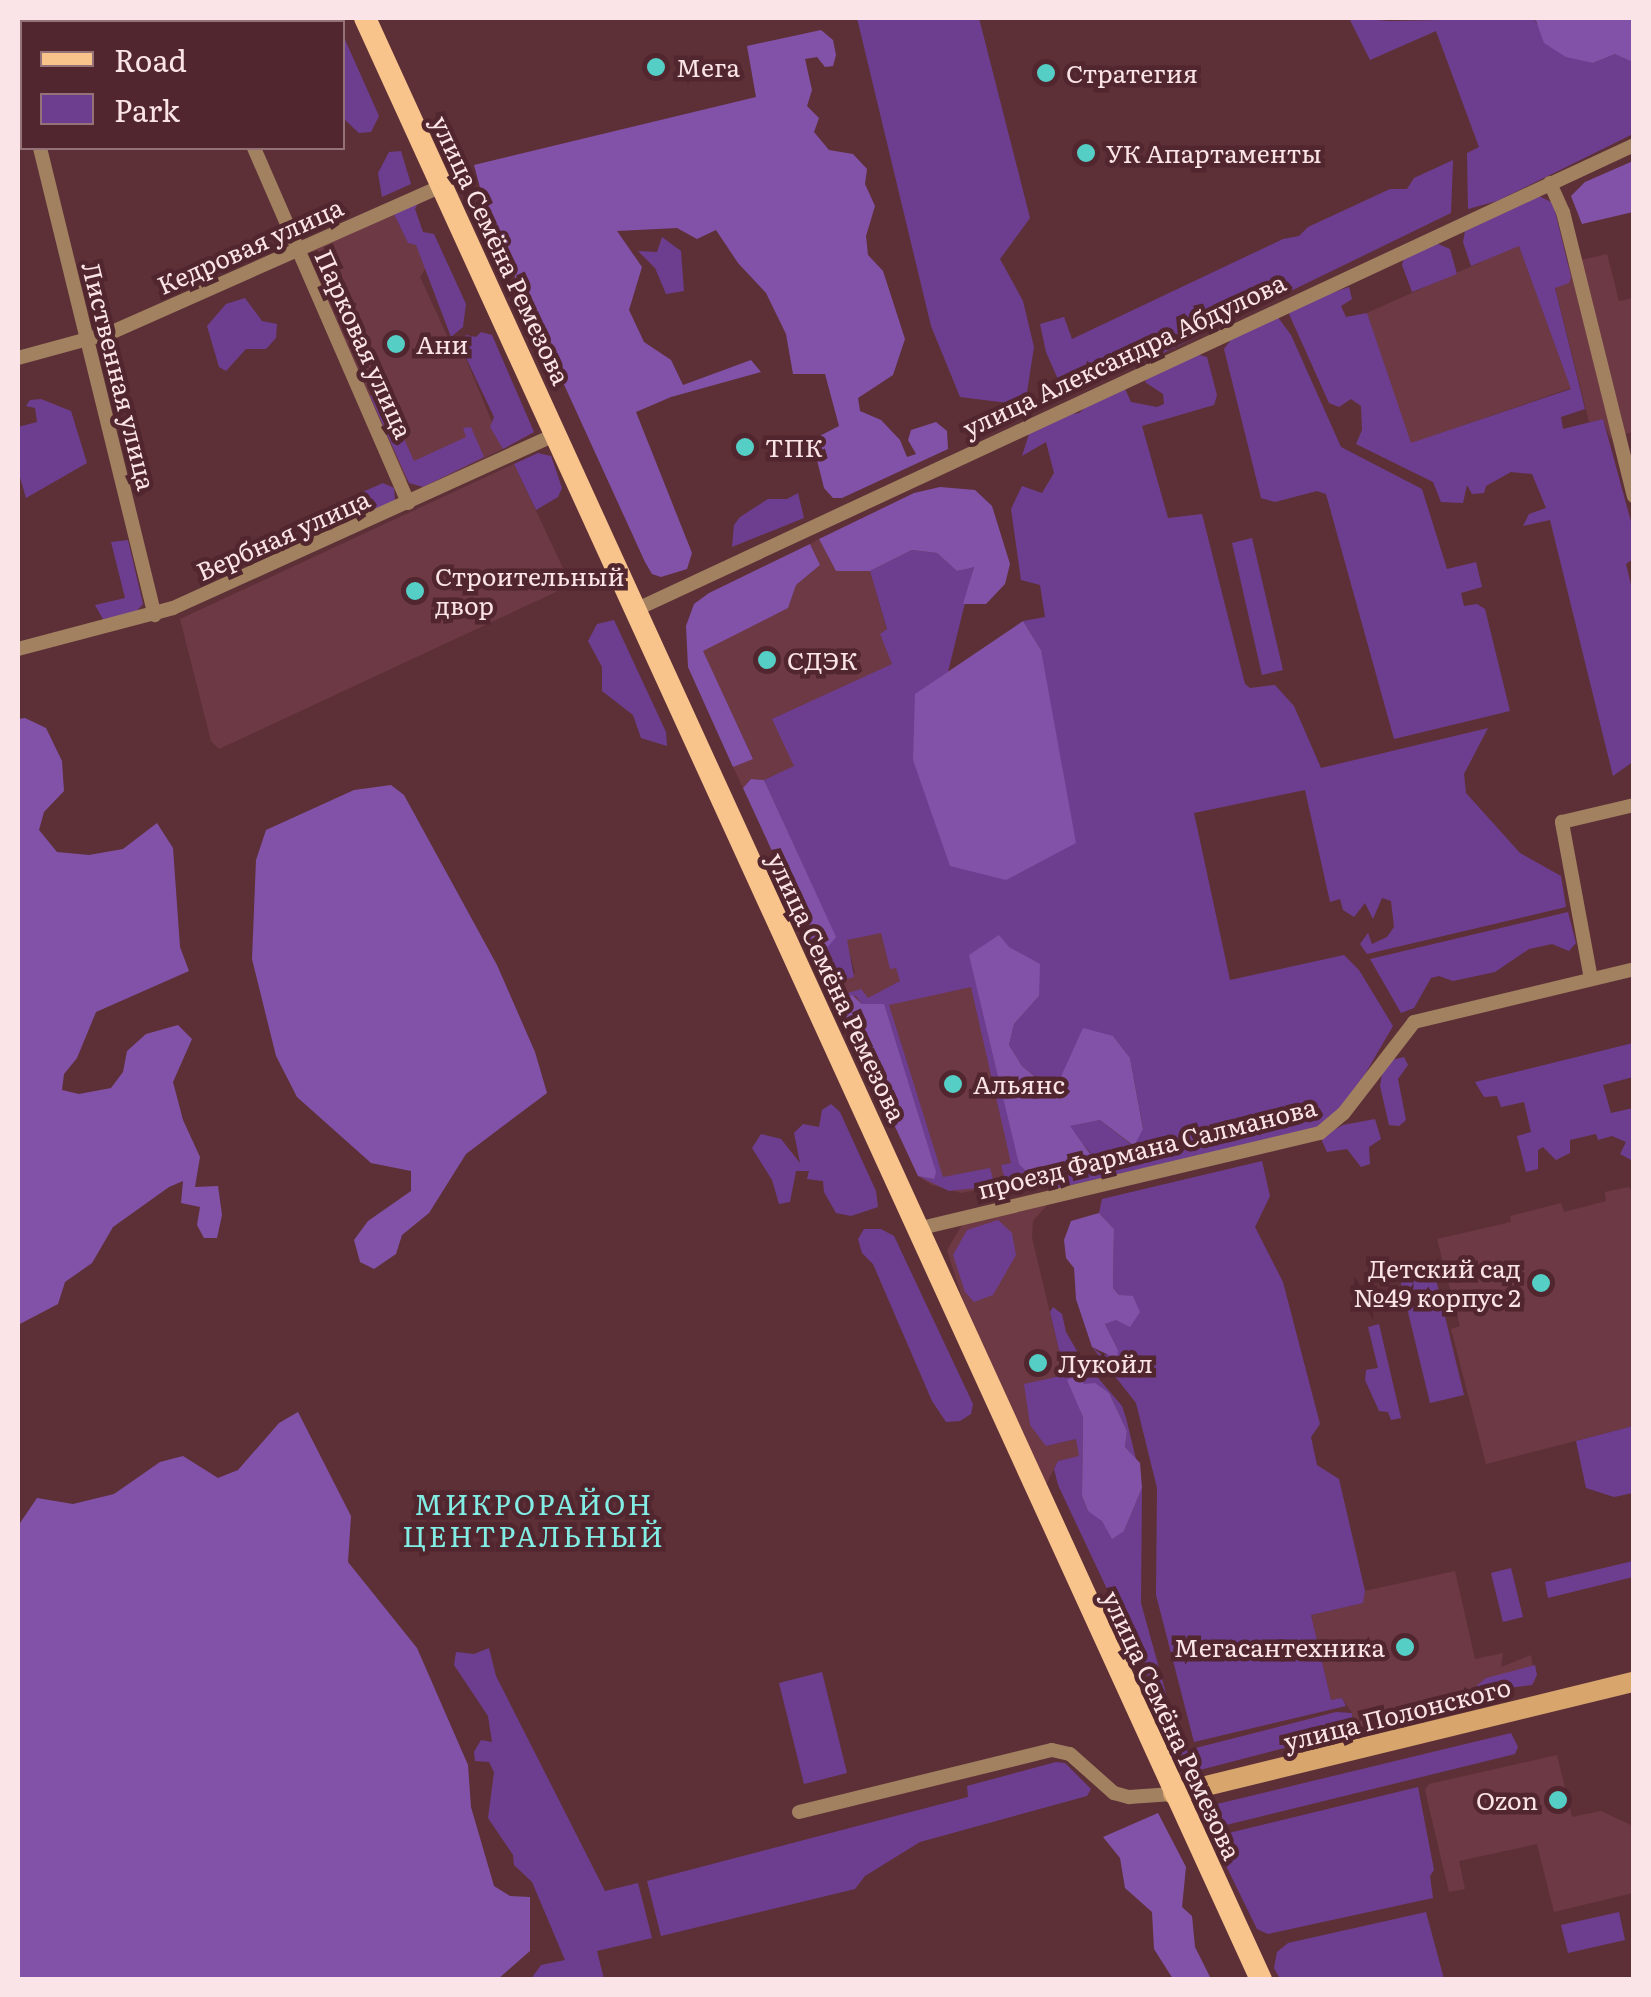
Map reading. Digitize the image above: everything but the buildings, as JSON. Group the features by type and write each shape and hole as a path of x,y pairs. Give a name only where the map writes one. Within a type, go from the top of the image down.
{"main road":[{"name":"улица Семёна Ремезова","path":"364,18 1154,1754 1261,1980"},
{"name":"улица Полонского","path":"1173,1794 1634,1682"},
{"path":"1154,1754 1186,1780 1218,1783"},
{"path":"1200,1853 1196,1811 1218,1783"}],"street":[{"name":"улица Александра Абдулова","path":"635,610 1634,145"},
{"name":"Лиственная улица","path":"40,150 155,615"},
{"name":"Парковая улица","path":"255,150 408,504"},
{"path":"1550,184 1564,212 1634,496"},
{"name":"Кедровая улица","path":"18,358 87,340 441,186"},
{"name":"Вербная улица","path":"18,649 155,615 556,434"},
{"path":"1590,979 1562,822 1634,805"},
{"name":"проезд Фармана Салманова","path":"917,1229 1320,1133 1343,1114 1414,1022 1634,969"},
{"path":"798,1812 1052,1750 1070,1754 1114,1793 1173,1794"}],"shaded area":[{"path":"1535,18 1633,18 1633,62 1615,54 1593,63 1566,57 1544,43"},
{"path":"821,30 833,40 836,55 833,66 825,67 817,57 805,59 812,90 807,106 819,118 814,132 829,150 853,154 867,169 865,184 875,206 866,236 868,255 883,271 905,339 893,375 858,398 860,411 881,420 900,440 907,457 916,454 908,440 911,430 936,422 947,431 948,449 842,498 833,498 824,488 812,440 839,426 825,374 793,374 786,334 766,293 738,263 716,230 697,239 677,228 617,231 642,267 629,310 644,342 671,360 683,385 751,360 761,372 671,397 636,412 692,553 687,569 661,577 652,574 645,562 488,218 474,165 756,97 747,46"},
{"path":"1633,161 1633,212 1582,224 1571,196 1585,182"},
{"path":"393,212 408,243 416,245 426,268 420,277 448,338 458,340 503,449 423,487 405,479 309,258 314,249"},
{"path":"1519,245 1571,388 1410,444 1367,313"},
{"path":"1607,254 1619,301 1633,298 1633,432 1610,438 1603,419 1589,422 1555,287 1569,283 1568,263"},
{"path":"514,464 571,585 219,749 211,741 180,619"},
{"path":"940,487 975,490 992,506 1010,564 1005,584 986,604 963,604 974,567 957,571 937,553 912,550 870,571 836,571 819,539 914,493"},
{"path":"819,539 836,571 870,571 887,630 881,633 914,716 764,780 751,779 743,788 733,767 753,758 702,651 788,608 796,585 820,565 810,544"},
{"path":"810,544 820,565 796,585 788,608 703,651 753,759 733,767 688,667 686,626 694,604 709,593"},
{"path":"1023,621 1041,650 1076,843 1006,880 950,866 913,760 915,694"},
{"path":"25,718 46,728 62,761 64,791 44,812 39,830 57,852 89,855 123,849 157,823 173,848 180,947 189,971 96,1012 77,1058 64,1074 62,1090 79,1094 111,1088 123,1072 127,1051 146,1034 178,1025 192,1039 173,1082 183,1120 200,1157 195,1187 218,1186 222,1215 217,1238 204,1238 197,1225 200,1207 181,1203 183,1181 169,1187 113,1227 92,1263 65,1282 58,1304 18,1325 18,719"},
{"path":"751,779 764,780 836,937 827,948 814,942 743,788"},
{"path":"391,785 404,795 497,965 535,1052 547,1093 466,1154 429,1213 402,1235 396,1254 374,1269 360,1262 354,1240 368,1221 411,1191 411,1171 371,1163 297,1097 276,1056 252,959 256,860 266,830 354,790"},
{"path":"953,916 1047,1176 961,1193 932,1185 918,1176 827,981 855,973 846,940"},
{"path":"999,935 1009,947 1040,964 1039,996 1014,1024 1009,1045 1022,1066 1054,1092 1083,1028 1113,1036 1130,1058 1143,1129 1134,1146 1100,1120 1070,1126 1090,1154 1027,1172 1019,1164 969,955"},
{"path":"852,995 862,1004 884,1004 936,1172 934,1179 918,1176 841,1010 845,997"},
{"name":"Детский сад №49 корпус 2","path":"1628,1187 1633,1191 1633,1426 1486,1464 1451,1329 1460,1326 1437,1239 1511,1222 1510,1216 1561,1203 1564,1212 1606,1201 1605,1192"},
{"path":"1047,1205 1033,1221 1032,1238 1065,1375 1046,1446 1076,1439 1080,1456 1058,1461 1046,1485 963,1300 947,1250 962,1225"},
{"path":"1099,1213 1114,1229 1113,1288 1119,1295 1133,1296 1140,1312 1130,1327 1116,1320 1105,1324 1118,1350 1117,1359 1092,1347 1076,1299 1074,1268 1066,1258 1064,1240 1071,1221"},
{"path":"1076,1375 1084,1384 1095,1383 1109,1393 1127,1431 1125,1447 1140,1463 1142,1488 1124,1531 1112,1539 1102,1521 1088,1511 1082,1496 1083,1417 1067,1380"},
{"path":"298,1412 351,1516 348,1562 417,1648 468,1765 471,1807 494,1886 510,1896 530,1897 530,1951 498,1979 18,1979 18,1526 37,1498 73,1504 114,1494 160,1462 183,1456 218,1478 238,1470 279,1423"},
{"path":"1455,1571 1475,1659 1503,1653 1501,1667 1531,1655 1535,1682 1428,1704 1348,1734 1353,1730 1352,1713 1342,1698 1331,1700 1311,1615 1362,1603 1365,1591"},
{"path":"1557,1755 1572,1817 1601,1811 1633,1826 1633,1893 1554,1912 1537,1844 1459,1861 1465,1889 1449,1892 1425,1790 1429,1784"},
{"path":"1158,1813 1186,1867 1182,1907 1192,1916 1195,1947 1211,1979 1173,1979 1154,1949 1152,1912 1125,1888 1120,1858 1103,1837"}],"green space":[{"path":"857,18 979,18 1030,218 1000,259 1023,301 1034,347 1025,405 960,397 931,326"},
{"path":"1349,18 1535,18 1536,23 1593,63 1615,54 1632,60 1633,134 1497,201 1468,209 1467,153 1479,147 1436,31 1370,60"},
{"path":"345,40 379,116 371,132 359,133 345,120"},
{"path":"401,151 411,184 382,197 378,173 389,152"},
{"path":"1453,160 1451,213 1153,358 1064,393 1046,352 1040,324 1064,317 1072,339 1283,239 1299,236 1308,227 1390,189 1407,189 1414,178"},
{"path":"1539,196 1553,203 1571,277 1569,283 1555,288 1585,409 1561,417 1563,429 1603,419 1633,529 1633,559 1626,564 1634,597 1634,761 1613,776 1550,520 1523,526 1529,514 1546,508 1532,474 1511,472 1486,486 1484,493 1472,494 1467,485 1463,503 1441,502 1433,482 1356,444 1362,430 1361,406 1351,399 1339,407 1329,403 1289,314 1291,307 1349,287 1352,299 1341,306 1346,317 1367,313 1411,443 1571,389 1519,246 1471,266 1463,242 1465,231"},
{"path":"419,201 415,209 423,232 434,234 466,304 463,327 451,337 416,245 408,243 393,212"},
{"path":"662,237 681,251 684,291 666,294 655,268 638,251 657,252"},
{"path":"1436,243 1450,249 1457,274 1412,292 1402,265 1404,258"},
{"path":"245,298 262,321 277,324 276,338 266,349 246,349 226,371 219,367 207,326 226,304"},
{"path":"1277,316 1291,335 1341,447 1422,489 1447,569 1476,562 1482,587 1461,593 1464,606 1477,604 1485,609 1510,711 1394,739 1326,494 1317,491 1275,502 1261,498 1224,349 1233,337"},
{"path":"481,332 492,335 534,432 503,449 490,427 494,417 461,347 466,335 476,337"},
{"path":"1192,353 1207,357 1217,395 1214,405 1142,426 1168,518 1202,514 1245,684 1250,688 1275,685 1294,706 1321,768 1488,728 1464,774 1466,793 1520,853 1561,876 1566,907 1367,954 1360,944 1368,933 1372,944 1387,937 1394,927 1391,901 1382,898 1373,919 1365,903 1354,917 1343,910 1340,899 1330,902 1305,790 1194,813 1230,980 1344,955 1359,970 1393,1026 1361,1081 1343,1108 1318,1128 1050,1190 1046,1176 1008,1183 1004,1176 1001,1165 1011,1163 971,987 889,1005 943,1177 990,1168 995,1186 949,1191 918,1176 933,1179 862,1004 856,996 844,997 841,1010 838,1005 841,997 848,993 861,989 868,998 900,981 896,968 890,969 881,933 847,940 854,977 834,982 827,981 810,939 810,932 814,942 835,937 764,780 794,766 772,719 892,664 880,634 887,629 870,571 912,550 937,553 957,571 974,566 948,672 915,695 1041,650 1023,621 1045,617 1040,585 1021,580 1011,509 1022,486 1042,493 1054,473 1046,442 1022,456 1029,434 1053,417 1079,413 1099,396 1125,389 1131,402 1157,407 1164,404 1163,394 1145,382 1150,374","holes":["999,935 1039,996 1014,1024 1009,1045 1022,1066 1055,1092 1113,1036 1130,1058 1143,1128 1133,1146 1100,1120 1069,1126 1090,1153 1019,1164"]},
{"path":"382,390 414,461 466,437 463,428 471,427 484,457 423,487 409,483 370,396"},
{"path":"41,399 71,411 87,463 26,498 18,470 18,427 37,422 35,408 26,406 30,400"},
{"path":"538,453 551,456 562,488 558,497 536,510 514,464"},
{"path":"383,483 394,488 395,501 336,527 329,525 322,510"},
{"path":"798,493 804,518 732,547 734,525 740,517 768,499 787,499"},
{"path":"1252,538 1283,670 1262,675 1232,543"},
{"path":"128,540 143,604 136,612 104,621 95,605 125,598 111,542"},
{"path":"614,620 666,732 667,746 641,738 633,715 602,691 602,667 588,641 597,624"},
{"path":"1568,912 1576,943 1569,951 1552,944 1529,949 1495,972 1453,981 1439,976 1431,978 1414,1008 1401,1013 1370,959"},
{"path":"1633,1043 1633,1077 1603,1085 1611,1113 1633,1108 1633,1161 1620,1154 1626,1142 1612,1136 1598,1140 1596,1134 1570,1140 1570,1153 1556,1160 1543,1147 1538,1150 1538,1169 1526,1172 1517,1136 1531,1132 1524,1102 1501,1107 1497,1096 1484,1097 1475,1082"},
{"path":"1404,1057 1408,1065 1398,1079 1406,1120 1399,1126 1389,1125 1380,1086 1382,1074 1392,1060"},
{"path":"831,1104 840,1112 876,1191 878,1207 851,1216 836,1213 824,1192 823,1181 807,1179 809,1171 796,1171 790,1202 779,1204 772,1180 752,1148 761,1134 781,1139 800,1163 794,1133 803,1124 819,1127 822,1110"},
{"path":"1375,1119 1381,1139 1369,1147 1370,1164 1361,1167 1347,1149 1327,1152 1322,1141 1325,1135 1343,1125"},
{"path":"1262,1161 1270,1196 1255,1227 1283,1282 1320,1424 1311,1437 1317,1465 1339,1479 1365,1591 1363,1603 1311,1615 1331,1700 1342,1698 1346,1706 1194,1742 1156,1595 1157,1488 1136,1403 1092,1347 1103,1356 1118,1350 1105,1324 1115,1320 1119,1295 1113,1288 1114,1229 1099,1213 1102,1199"},
{"path":"998,1220 1012,1233 1016,1255 993,1295 974,1302 965,1292 953,1255 967,1230"},
{"path":"864,1229 881,1229 894,1236 973,1404 971,1414 960,1421 946,1422 932,1401 873,1264 862,1253 858,1239"},
{"path":"1434,1271 1464,1395 1430,1403 1400,1279"},
{"path":"1053,1307 1062,1314 1066,1332 1081,1358 1122,1406 1126,1418 1136,1459 1125,1447 1127,1431 1109,1393 1068,1380 1083,1417 1082,1496 1088,1511 1124,1531 1142,1488 1141,1603 1180,1744 1058,1485 1054,1469 1058,1461 1079,1456 1076,1439 1046,1446 1030,1425 1024,1384 1065,1375 1050,1312"},
{"path":"1379,1324 1401,1418 1391,1420 1388,1412 1379,1411 1365,1380 1366,1370 1378,1368 1368,1327"},
{"path":"1633,1426 1633,1493 1614,1497 1586,1488 1576,1441"},
{"path":"1633,1561 1633,1577 1548,1598 1545,1582"},
{"path":"1511,1568 1523,1617 1503,1622 1491,1573"},
{"path":"489,1648 496,1676 605,1891 638,1883 652,1938 597,1951 604,1979 531,1979 541,1965 565,1960 532,1882 514,1865 513,1855 488,1818 494,1772 489,1762 475,1761 474,1752 481,1740 492,1742 488,1716 454,1665 456,1652 474,1654"},
{"path":"1535,1665 1537,1675 1532,1685 1476,1692 1474,1688 1486,1678"},
{"path":"822,1672 847,1773 804,1784 779,1683"},
{"path":"1336,1712 1352,1713 1353,1730 1196,1771 1176,1764 1168,1755"},
{"path":"1511,1733 1518,1747 1515,1754 1210,1829 1209,1815 1217,1804"},
{"path":"1056,1762 1065,1763 1091,1789 1087,1796 920,1842 865,1876 855,1889 661,1936 647,1881 968,1797 967,1786"},
{"path":"1418,1787 1434,1870 1430,1876 1433,1898 1268,1934 1257,1929 1212,1837"},
{"path":"1426,1912 1444,1979 1280,1979 1274,1968 1277,1952 1288,1943"},
{"path":"1619,1912 1625,1940 1568,1953 1561,1925"}],"place":[{"name":"Мега","path":"656,67"},
{"name":"Стратегия","path":"1046,73"},
{"name":"УК Апартаменты","path":"1086,153"},
{"name":"Ани","path":"396,344"},
{"name":"ТПК","path":"745,447"},
{"name":"Строительный двор","path":"415,591"},
{"name":"СДЭК","path":"767,660"},
{"name":"Альянс","path":"953,1084"},
{"name":"Детский сад №49 корпус 2","path":"1541,1283"},
{"name":"Лукойл","path":"1038,1363"},
{"name":"Мегасантехника","path":"1405,1647"},
{"name":"Ozon","path":"1558,1800"}],"district":[{"name":"МИКРОРАЙОН ЦЕНТРАЛЬНЫЙ","path":"534,1519"}]}
